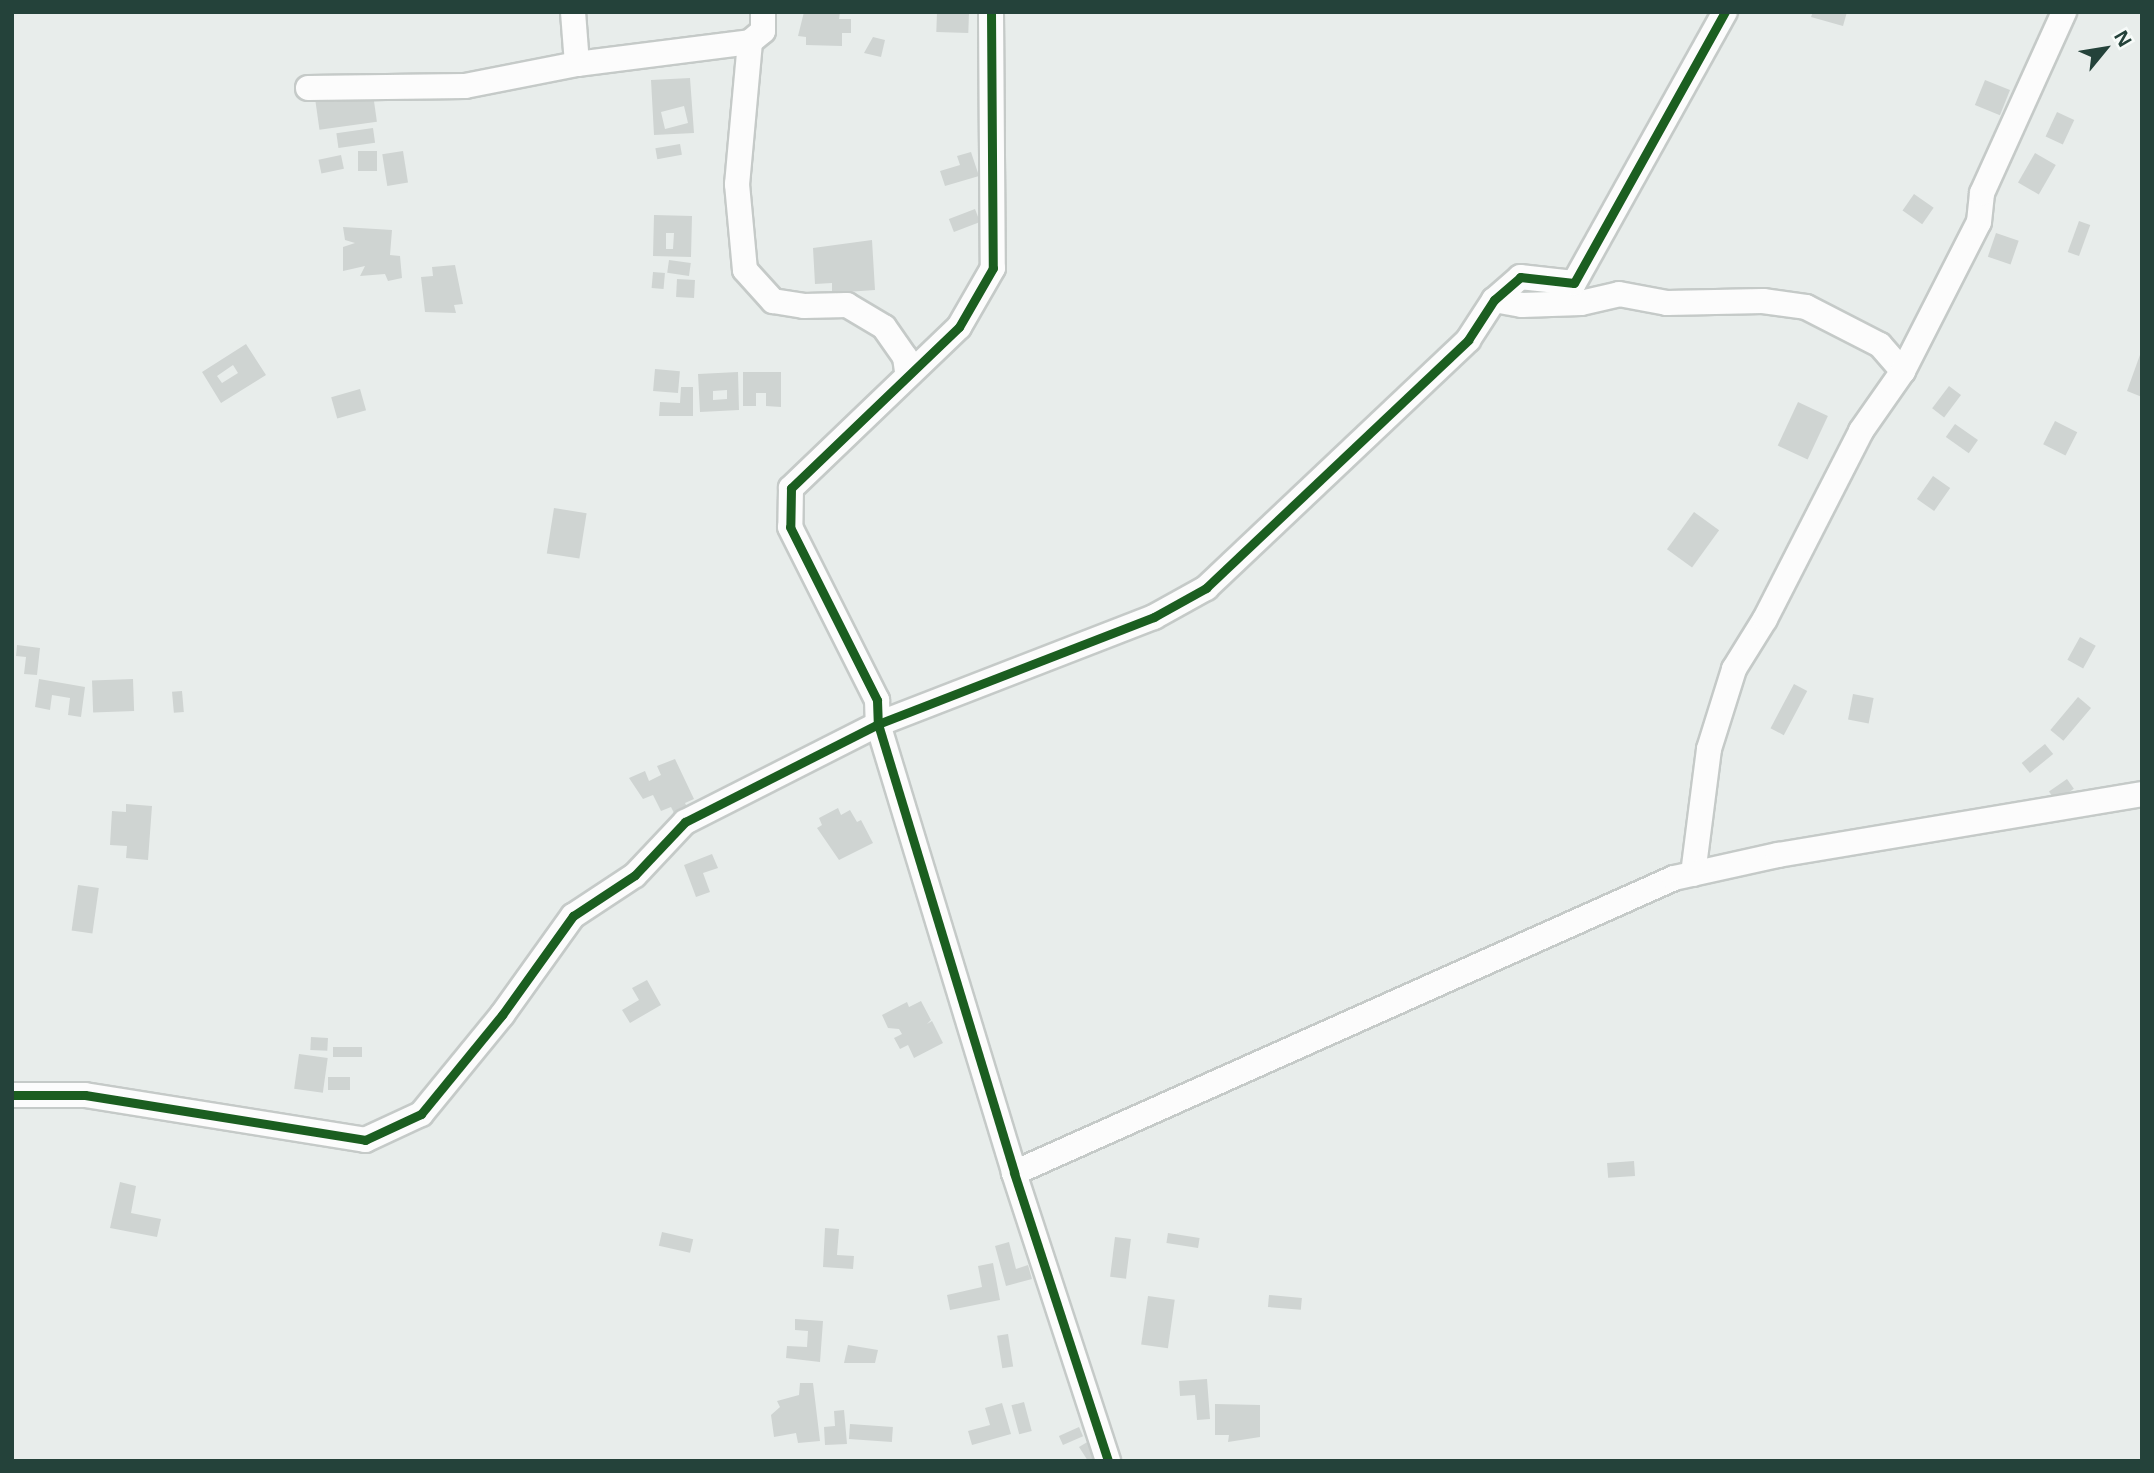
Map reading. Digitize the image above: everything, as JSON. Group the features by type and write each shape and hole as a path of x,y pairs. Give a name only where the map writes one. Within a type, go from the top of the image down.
{"street":[{"path":"573,12 577,64"},
{"path":"308,88 465,86 577,64 750,42 763,31 763,12"},
{"path":"991,12 993,268 959,327 907,372 791,488 790,527 877,700 878,724 1014,1173 1108,1461"},
{"path":"12,1095 85,1095 365,1140 421,1114 502,1015 573,916 635,874 685,822 878,724 1154,617 1206,588 1468,340 1494,300 1520,277 1574,283 1725,12"},
{"path":"1693,874 1709,749 1734,669 1765,619 1861,431 1903,371 1979,222 1982,193 2064,12"},
{"path":"750,42 737,184 745,270 773,301 804,306 847,305 884,327 905,357 907,372"},
{"path":"1494,300 1522,305 1581,303 1619,294 1667,303 1763,301 1806,307 1880,345 1903,371"},
{"path":"1014,1173 1674,878 1778,855 2142,794"}],"building":[{"path":"804,12 840,12 839,19 851,19 851,33 842,33 842,46 806,45 806,37 798,36"},
{"path":"937,12 969,13 968,33 936,32"},
{"path":"1813,12 1847,12 1843,26 1811,17"},
{"path":"873,37 885,40 881,57 864,53"},
{"path":"690,78 694,133 654,135 651,80","holes":["684,106 688,123 665,129 661,112"]},
{"path":"1985,80 2010,90 2000,115 1975,105"},
{"path":"373,94 377,122 319,130 316,102"},
{"path":"2057,112 2074,120 2063,145 2046,136"},
{"path":"373,128 375,143 338,148 336,133"},
{"path":"680,144 682,155 657,159 655,148"},
{"path":"358,151 377,151 377,171 358,171"},
{"path":"403,151 408,183 387,186 382,154"},
{"path":"971,152 979,176 945,186 940,171 960,165 957,156"},
{"path":"2035,153 2056,165 2039,194 2018,182"},
{"path":"341,155 344,169 321,173 319,160"},
{"path":"1914,194 1934,208 1922,224 1903,210"},
{"path":"975,209 980,222 954,232 949,219"},
{"path":"654,215 692,216 691,257 653,256","holes":["666,233 674,233 673,249 666,249"]},
{"path":"2079,221 2090,225 2079,256 2068,252"},
{"path":"343,227 392,230 390,255 400,256 402,278 388,281 385,274 360,276 365,266 343,271 343,247 355,243 345,240"},
{"path":"1996,233 2019,241 2011,264 1988,257"},
{"path":"872,240 875,290 832,293 832,283 815,284 813,248"},
{"path":"669,260 691,263 689,276 667,273"},
{"path":"455,265 463,304 454,305 456,313 425,312 421,277 433,276 432,267"},
{"path":"653,272 665,273 664,289 652,288"},
{"path":"677,279 695,280 694,298 676,297"},
{"path":"246,344 266,375 221,403 202,372","holes":["233,365 238,373 222,383 217,376"]},
{"path":"2142,352 2142,397 2127,391"},
{"path":"655,369 680,371 678,393 653,391"},
{"path":"738,372 739,410 700,412 698,374","holes":["727,390 727,399 713,400 713,391"]},
{"path":"743,372 781,372 781,407 766,406 766,393 756,393 756,406 743,406"},
{"path":"1949,386 1961,395 1944,417 1932,408"},
{"path":"681,387 693,387 693,416 659,416 660,402 680,403"},
{"path":"360,389 366,410 337,418 331,397"},
{"path":"1798,402 1828,416 1808,459 1778,446"},
{"path":"2055,421 2077,432 2065,456 2043,444"},
{"path":"1955,424 1978,440 1969,453 1946,437"},
{"path":"1933,476 1950,488 1934,511 1917,499"},
{"path":"554,508 587,513 579,559 547,553"},
{"path":"1694,512 1719,530 1692,567 1667,549"},
{"path":"2080,637 2096,646 2083,668 2067,660"},
{"path":"17,645 40,648 37,675 24,674 26,657 16,656"},
{"path":"39,679 85,687 81,717 68,715 70,698 52,695 50,710 35,707"},
{"path":"133,679 134,711 93,712 92,680"},
{"path":"1794,684 1807,691 1784,735 1771,728"},
{"path":"182,691 184,712 174,713 172,692"},
{"path":"1853,694 1874,698 1869,724 1848,720"},
{"path":"2078,697 2091,708 2063,741 2050,730"},
{"path":"2045,744 2053,754 2030,773 2022,763"},
{"path":"675,759 694,799 685,803 688,809 675,815 671,807 661,811 653,795 643,799 629,778 645,771 649,781 661,775 657,766"},
{"path":"2067,779 2074,789 2056,801 2049,792"},
{"path":"126,804 152,806 148,860 126,858 127,846 110,845 112,811 126,812"},
{"path":"838,808 841,815 850,810 857,822 861,820 873,843 839,860 817,828 822,825 819,818"},
{"path":"712,854 718,868 703,873 710,892 696,897 684,865"},
{"path":"78,885 99,888 92,933 72,931"},
{"path":"647,980 661,1005 630,1023 622,1010 639,1000 632,988"},
{"path":"921,1001 931,1020 927,1024 932,1021 943,1043 914,1058 908,1045 900,1049 894,1038 902,1034 899,1029 888,1028 882,1015 907,1002 909,1007"},
{"path":"311,1037 328,1038 327,1051 310,1050"},
{"path":"333,1047 362,1047 362,1057 333,1057"},
{"path":"299,1054 328,1058 323,1093 294,1089"},
{"path":"328,1077 350,1077 350,1090 328,1090"},
{"path":"1634,1161 1635,1176 1608,1178 1607,1163"},
{"path":"120,1182 136,1186 131,1213 161,1219 157,1237 110,1228"},
{"path":"825,1228 839,1229 837,1255 854,1256 853,1269 823,1267"},
{"path":"662,1232 693,1239 690,1253 659,1246"},
{"path":"1168,1233 1200,1238 1198,1248 1166,1243"},
{"path":"1115,1237 1131,1239 1126,1279 1110,1277"},
{"path":"1009,1242 1016,1269 1028,1265 1032,1279 1006,1286 995,1246"},
{"path":"993,1263 1000,1300 950,1310 947,1295 982,1287 978,1266"},
{"path":"1269,1295 1302,1298 1301,1310 1268,1307"},
{"path":"1148,1296 1175,1300 1168,1348 1141,1345"},
{"path":"795,1319 823,1321 820,1362 786,1358 787,1346 807,1347 808,1331 795,1330"},
{"path":"1008,1334 1013,1367 1002,1368 997,1336"},
{"path":"848,1345 878,1350 875,1363 844,1363"},
{"path":"1207,1379 1210,1419 1197,1420 1195,1395 1180,1396 1179,1381"},
{"path":"800,1383 813,1383 820,1441 798,1443 796,1433 774,1437 771,1415 780,1407 777,1401 799,1395"},
{"path":"1024,1402 1032,1431 1019,1434 1011,1405"},
{"path":"1002,1403 1011,1434 972,1445 968,1431 990,1425 985,1408"},
{"path":"1215,1404 1260,1405 1260,1437 1228,1442 1229,1435 1215,1435"},
{"path":"844,1410 847,1444 825,1445 824,1427 835,1426 834,1411"},
{"path":"850,1424 893,1427 892,1442 849,1439"},
{"path":"1079,1427 1083,1436 1063,1445 1059,1436"},
{"path":"1089,1441 1100,1460 1088,1461 1079,1447"}],"cycle path":[{"path":"991,12 993,268 959,327 791,488 790,527 877,700 878,724 1014,1173 1108,1461"},
{"path":"12,1095 85,1095 365,1140 421,1114 502,1015 573,916 635,875 685,822 878,724 1154,617 1206,588 1468,340 1494,300 1520,277 1574,283 1725,12"}]}
